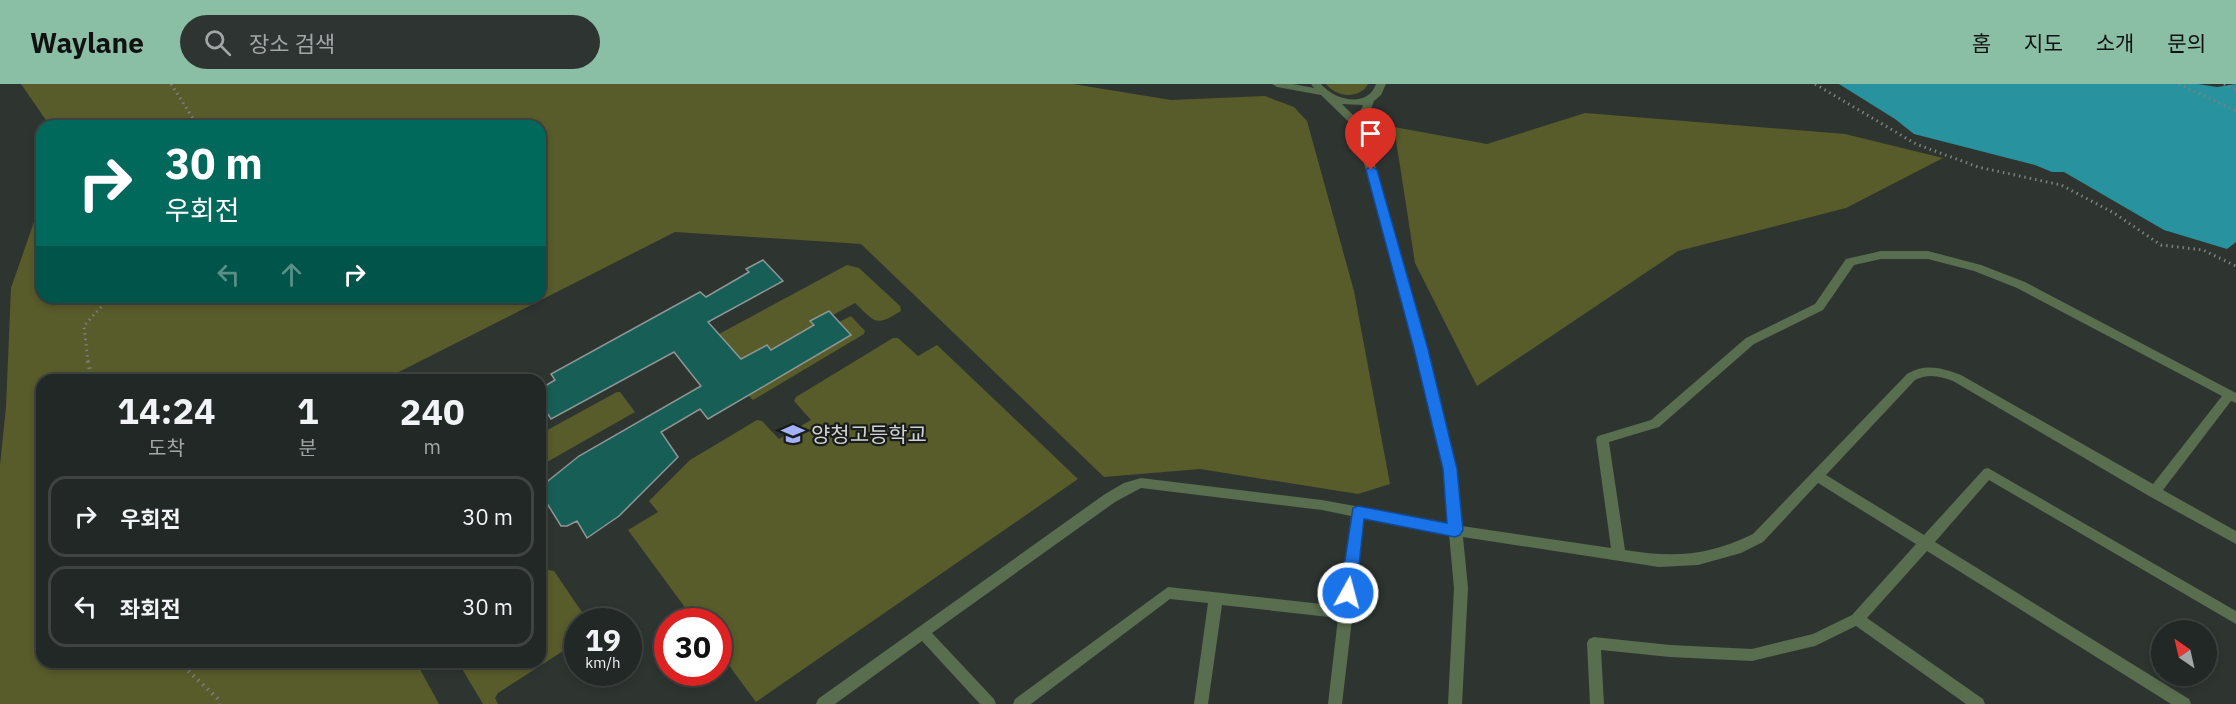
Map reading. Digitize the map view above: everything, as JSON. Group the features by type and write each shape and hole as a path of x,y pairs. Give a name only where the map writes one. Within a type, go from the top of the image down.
{"street":[{"path":"1277,84 1318,88 1359,126 1421,349 1450,469 1461,588 1455,704"},
{"path":"1331,98 1350,103 1370,99 1376,95 1381,84"},
{"path":"1359,126 1370,99"},
{"path":"1619,555 1602,439 1655,424 1750,341 1819,307 1850,262 1881,255 1928,255 1977,268 2021,285 2232,396 2154,492"},
{"path":"824,704 1128,487 1142,483 1256,496 1455,530 1659,561 1698,559 1736,549 1758,538 1911,377 1918,372 1928,370 1957,378 2236,538"},
{"path":"1597,704 1594,644 1752,655 1815,640 1857,619 1988,473 2236,618"},
{"path":"1818,476 2184,704"},
{"path":"1335,704 1358,512"},
{"path":"1020,704 1168,593 1346,613"},
{"path":"1201,704 1216,598"},
{"path":"1857,619 1978,704"},
{"path":"923,633 989,704"}],"path":[{"path":"171,84 194,120"},
{"path":"1815,84 1916,144 1978,167 2061,185 2114,213 2161,245 2203,250 2236,266"},
{"path":"2179,84 2236,111"},
{"path":"2225,85 2236,90"},
{"path":"91,374 84,326 105,303"},
{"path":"185,668 218,699 219,704"}],"green space":[{"path":"21,84 1073,84 1171,100 1265,96 1294,107 1307,121 1354,291 1390,484 1358,494 1200,469 1104,477 861,244 675,232 546,297 546,120 46,120"},
{"path":"1326,84 1368,84 1359,93 1347,95 1336,92"},
{"path":"1585,113 1845,134 1943,158 1846,208 1678,251 1477,386 1415,263 1394,127 1487,144"},
{"path":"36,216 36,303 535,303 395,374 36,374 36,668 419,668 439,704 0,704 0,465 6,407 11,288"},
{"path":"847,265 859,268 900,306 901,311 881,321 876,321 855,303 833,315 828,311 811,321 814,325 771,350 767,345 741,359 719,334"},
{"path":"851,316 865,331 864,334 753,400 748,395 851,335 839,322"},
{"path":"893,338 898,338 918,356 937,345 1078,479 756,702 732,670 732,608 685,608 628,530 658,512 649,501 690,460 757,420 762,421 779,439 811,420 794,401 796,397"},
{"path":"617,392 620,392 635,412 546,463 546,431"},
{"path":"546,570 554,571 579,608 564,608 564,650 546,662"},
{"path":"462,668 537,668 498,693 495,698 498,704 483,704"}],"water":[{"path":"1839,84 2198,84 2217,87 2236,84 2236,242 2227,249 2164,230 2064,172 2052,172 2035,165 1914,134 1895,119"}],"building":[{"path":"763,260 783,281 708,322 741,359 767,345 771,350 814,325 810,321 829,311 851,335 708,419 700,409 661,432 678,457 619,516 587,538 577,521 561,526 546,502 546,483 579,456 701,386 674,352 551,419 546,411 546,385 555,380 551,374 700,292 706,297 749,272 746,269"}],"place":[{"name":"양청고등학교","path":"793,434"}],"route":[{"path":"1348,593 1358,512 1455,530 1450,469 1421,349 1371,170"}]}
